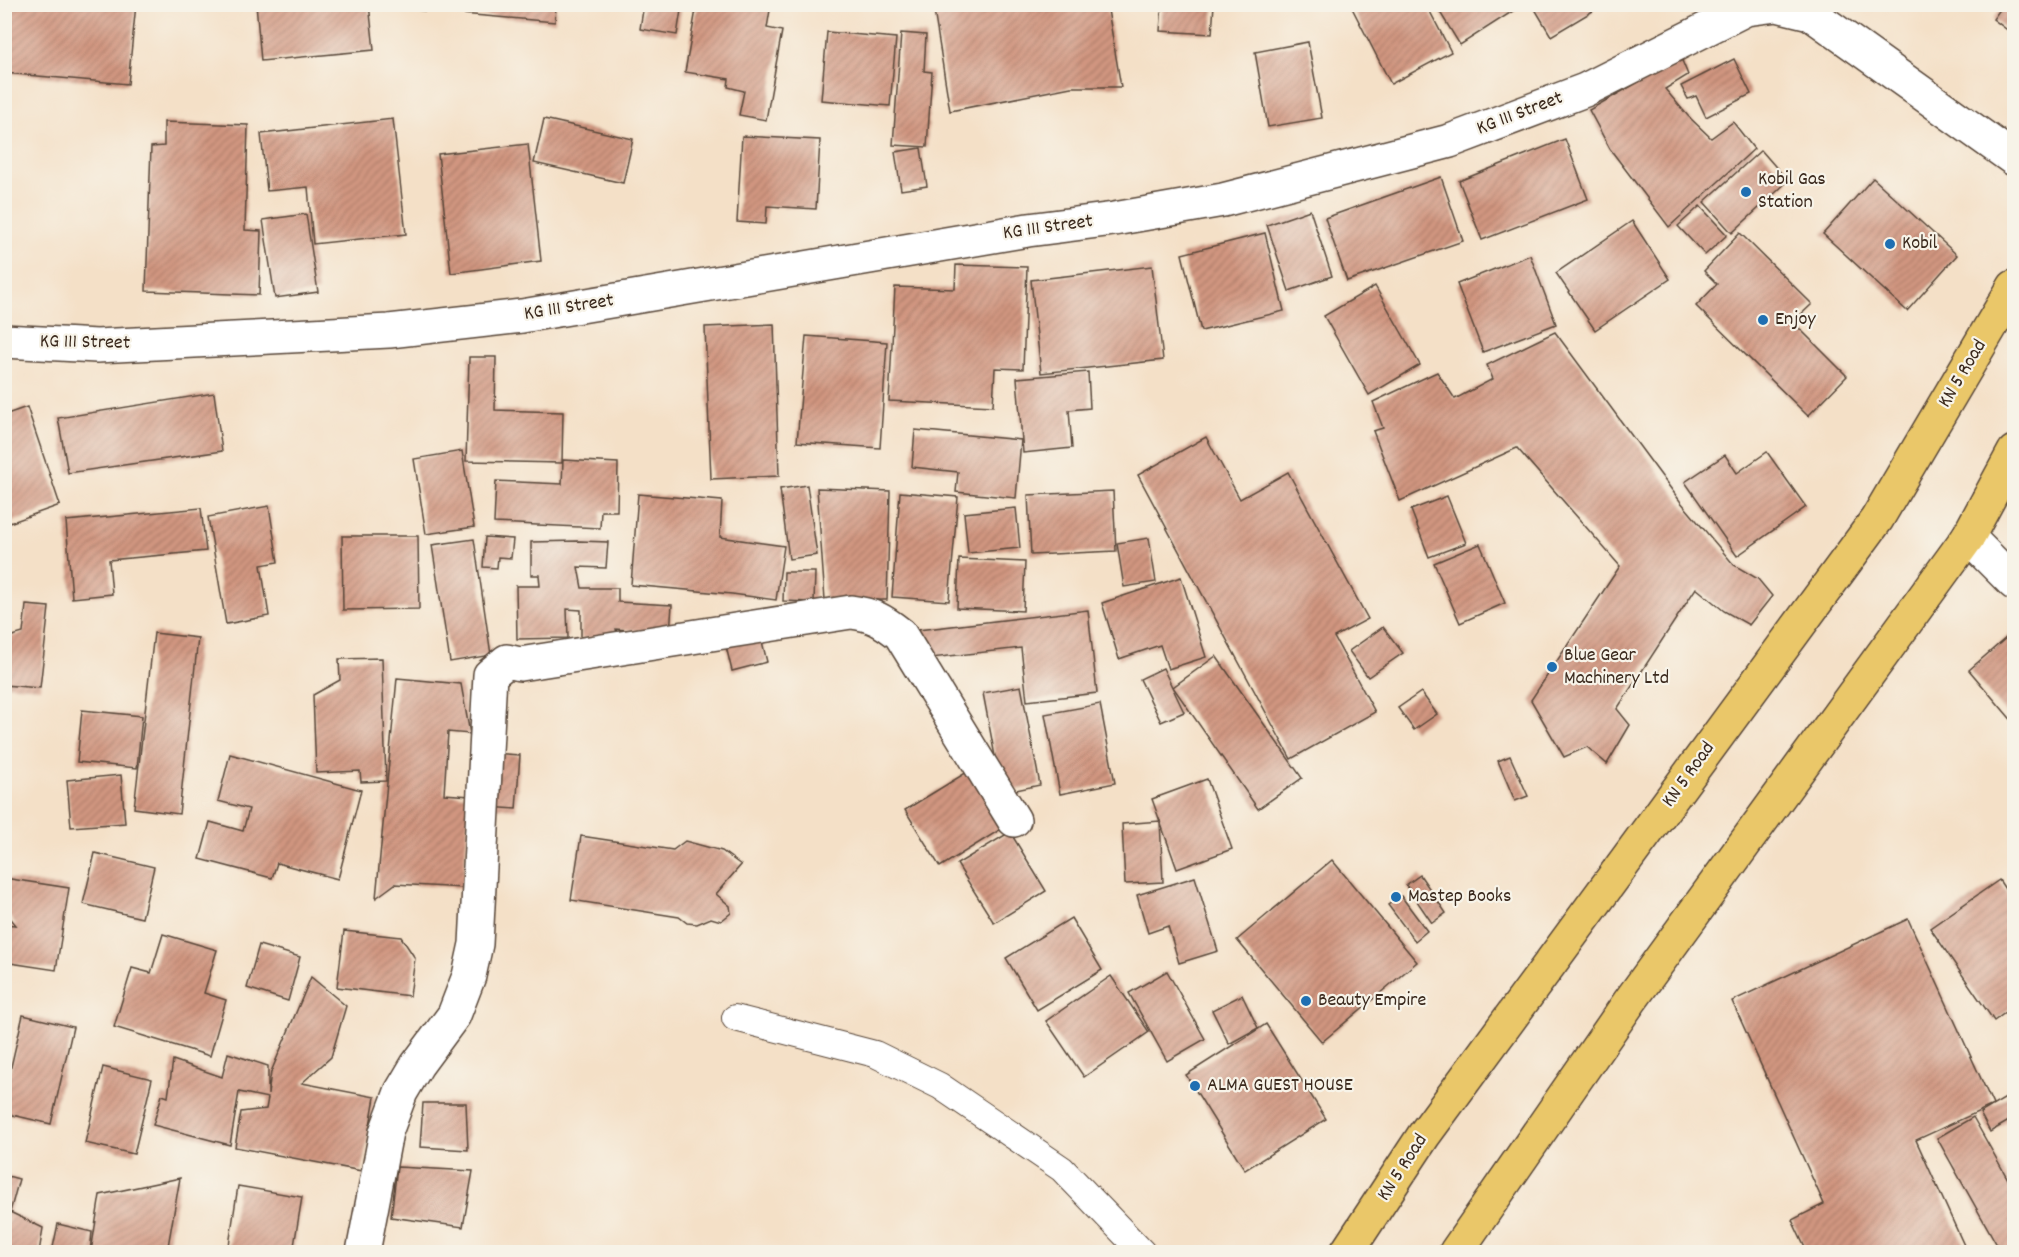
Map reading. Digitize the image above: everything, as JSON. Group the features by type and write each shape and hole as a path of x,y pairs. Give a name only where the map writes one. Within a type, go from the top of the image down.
{"highway":[{"name":"KN 5 Road","path":"1347,1252 1424,1135 1877,519 2014,287"},
{"path":"1456,1252 1629,1001 1968,537 2014,452"}],"street":[{"name":"KG 111 Street","path":"4,341 97,346 389,331 522,316 1028,230 1114,219 1223,200 1449,141 1585,90 1746,9 1776,5 1810,13 2014,159"},
{"path":"1968,537 2014,583"},
{"path":"363,1252 386,1132 401,1092 417,1065 454,1015 469,976 476,944 490,675 497,667 507,662 520,664 851,612 870,614 900,634 1014,820"}],"lane":[{"path":"735,1018 875,1054 940,1086 1062,1169 1142,1252"}],"building":[{"path":"4,4 136,4 128,84 4,73"},
{"path":"256,4 369,4 374,50 261,61"},
{"path":"644,4 682,4 677,35 640,29"},
{"path":"697,4 771,4 767,28 782,31 766,120 739,115 744,91 728,87 729,79 685,72"},
{"path":"933,4 1107,4 1121,87 1071,87 950,111"},
{"path":"1162,4 1214,4 1212,34 1160,31"},
{"path":"1350,4 1426,4 1451,52 1391,84"},
{"path":"1435,4 1524,4 1460,45"},
{"path":"1532,4 1589,4 1593,11 1551,36"},
{"path":"2004,4 2014,4 2014,35 1993,19"},
{"path":"404,5 556,5 555,22 404,9"},
{"path":"827,32 896,38 890,106 821,100"},
{"path":"901,33 926,35 924,71 932,72 927,147 893,145"},
{"path":"1308,42 1322,118 1268,127 1255,52"},
{"path":"1681,58 1688,75 1665,89 1711,138 1733,122 1754,149 1669,227 1610,149 1589,110"},
{"path":"1734,59 1751,94 1706,117 1696,96 1688,99 1681,86"},
{"path":"393,119 406,234 313,244 308,187 267,191 261,134"},
{"path":"544,119 633,139 623,183 534,163"},
{"path":"164,122 248,125 245,230 261,231 259,295 146,291 151,147 164,146"},
{"path":"742,136 820,140 816,209 767,206 766,224 737,222"},
{"path":"1565,139 1588,199 1482,240 1459,181"},
{"path":"528,144 541,261 451,273 438,154"},
{"path":"921,148 927,186 901,190 895,152"},
{"name":"Kobil Gas Station","path":"1761,150 1788,181 1732,233 1704,202"},
{"path":"1441,177 1463,241 1347,281 1325,218"},
{"name":"Kobil","path":"1873,178 1957,255 1907,311 1823,234"},
{"path":"1700,206 1727,235 1705,255 1678,226"},
{"path":"1310,210 1332,276 1289,291 1267,225"},
{"path":"306,214 318,292 275,298 263,220"},
{"path":"1632,221 1670,279 1595,330 1556,273"},
{"path":"1265,233 1284,311 1201,331 1182,254"},
{"path":"1740,233 1812,304 1793,322 1847,376 1808,416 1696,306 1717,284 1704,271"},
{"path":"1530,255 1556,324 1483,352 1457,284"},
{"path":"956,265 1027,267 1023,369 995,368 993,406 889,401 895,287 955,289"},
{"path":"1152,266 1163,360 1041,373 1031,280"},
{"path":"1375,286 1420,365 1369,395 1324,316"},
{"path":"774,324 779,476 711,479 705,327"},
{"path":"1555,332 1680,501 1734,565 1758,579 1772,596 1749,625 1724,611 1696,588 1617,709 1630,725 1607,764 1587,747 1564,757 1531,700 1620,566 1517,448 1400,501 1373,431 1383,428 1373,402 1437,372 1455,399 1493,379 1487,365"},
{"path":"806,336 887,342 880,448 797,442"},
{"path":"469,357 496,357 495,410 563,412 562,463 466,461"},
{"path":"1088,372 1090,408 1069,410 1072,448 1023,453 1017,378"},
{"path":"214,393 222,451 68,473 58,418"},
{"path":"27,407 60,505 4,525 4,415"},
{"path":"915,430 1021,440 1016,498 956,492 958,472 912,467"},
{"path":"1206,437 1240,499 1288,472 1368,619 1334,637 1375,712 1291,759 1138,475"},
{"path":"462,451 474,527 426,534 414,459"},
{"path":"1767,452 1806,507 1737,556 1685,482 1725,455 1737,473"},
{"path":"563,460 618,463 617,511 601,511 600,528 494,523 496,481 562,484"},
{"path":"807,485 817,555 789,559 780,489"},
{"path":"817,488 890,491 887,600 825,600"},
{"path":"1113,491 1116,551 1031,555 1028,495"},
{"path":"900,492 958,497 949,601 892,597"},
{"path":"638,494 722,501 720,537 784,546 776,600 631,585"},
{"path":"1447,496 1466,543 1429,557 1411,510"},
{"path":"269,506 278,562 261,565 269,616 226,624 208,517"},
{"path":"201,508 206,551 109,560 112,594 72,598 66,521"},
{"path":"1016,508 1020,548 968,553 964,513"},
{"path":"342,536 418,536 419,609 343,610"},
{"path":"485,537 513,539 511,558 498,557 497,568 483,567"},
{"path":"1149,538 1156,582 1124,587 1117,543"},
{"path":"474,539 491,655 450,662 432,545"},
{"path":"531,542 608,542 606,568 578,567 582,588 618,588 618,602 672,605 670,633 616,629 618,639 581,638 581,610 567,609 568,638 517,639 516,586 540,586 539,575 531,575"},
{"path":"1480,544 1505,603 1460,623 1434,563"},
{"path":"959,559 1025,562 1023,611 957,608"},
{"path":"784,572 815,572 814,602 783,601"},
{"path":"1181,577 1206,657 1168,669 1160,645 1119,659 1102,603"},
{"path":"26,605 49,607 40,688 4,685 9,637 23,633"},
{"path":"1088,610 1097,693 1027,701 1021,648 922,659 918,630"},
{"path":"1383,627 1403,653 1368,677 1349,651"},
{"path":"759,629 767,662 732,671 724,638"},
{"path":"2014,631 2014,723 1969,670"},
{"path":"154,633 198,638 179,814 134,808"},
{"path":"1216,656 1302,778 1258,809 1173,687"},
{"path":"382,658 386,781 361,782 360,771 316,773 313,695 340,680 339,659"},
{"path":"1163,668 1184,712 1161,722 1140,679"},
{"path":"397,678 461,684 470,734 448,732 444,794 470,796 463,888 395,884 376,898"},
{"path":"1021,686 1040,785 1002,793 983,693"},
{"path":"1421,692 1437,714 1414,730 1398,708"},
{"path":"1100,704 1115,783 1060,794 1045,714"},
{"path":"82,710 142,716 137,768 77,762"},
{"path":"491,753 520,755 516,809 488,807"},
{"path":"230,754 361,790 338,879 277,863 272,878 200,859 210,822 243,831 249,809 218,801"},
{"path":"1510,756 1528,796 1515,801 1498,761"},
{"path":"972,769 1006,826 940,867 905,810"},
{"path":"121,775 125,823 71,827 67,780"},
{"path":"1207,779 1232,849 1177,869 1152,799"},
{"path":"1160,821 1163,882 1125,884 1122,824"},
{"path":"1010,832 1046,891 994,923 957,864"},
{"path":"581,836 673,850 685,841 722,851 741,865 716,894 730,906 731,913 721,921 711,918 697,924 687,923 679,917 571,900"},
{"path":"95,853 154,867 142,918 83,904"},
{"path":"1332,860 1417,962 1322,1042 1237,940"},
{"path":"1420,875 1446,913 1432,923 1406,885"},
{"path":"1195,877 1218,951 1179,963 1168,926 1148,933 1137,895"},
{"path":"4,878 69,888 56,970 4,962 4,924 16,925 4,910"},
{"path":"1999,880 2014,900 2014,1006 1994,1021 1930,928"},
{"path":"1401,896 1427,931 1415,941 1388,905"},
{"path":"1071,918 1102,970 1037,1010 1006,958"},
{"path":"1908,919 1993,1105 1916,1140 1967,1252 1807,1252 1792,1220 1824,1204 1732,1001"},
{"path":"344,931 401,937 415,958 410,996 337,987"},
{"path":"163,934 217,950 204,993 226,1000 210,1056 114,1027 132,968 151,973"},
{"path":"259,945 300,957 288,1001 247,988"},
{"path":"1167,971 1205,1039 1167,1061 1129,993"},
{"path":"1111,976 1149,1032 1084,1077 1046,1021"},
{"path":"311,977 346,1006 331,1057 302,1083 375,1097 362,1171 235,1147 241,1112 266,1109 268,1098 239,1092 230,1145 153,1125 162,1095 168,1097 173,1060 222,1077 228,1053 268,1066 268,1095 271,1072"},
{"path":"1242,995 1258,1028 1229,1044 1212,1010"},
{"path":"23,1015 73,1027 51,1124 4,1113 4,1097"},
{"path":"1266,1024 1326,1119 1245,1170 1186,1075"},
{"path":"103,1067 152,1079 134,1154 85,1143"},
{"path":"2014,1093 2014,1118 1990,1132 1980,1113"},
{"path":"423,1103 466,1103 468,1150 420,1147"},
{"path":"1973,1117 2014,1190 2014,1252 2001,1252 1937,1138"},
{"path":"397,1167 473,1171 463,1227 391,1217"},
{"path":"4,1175 19,1179 4,1227"},
{"path":"180,1178 167,1252 91,1252 100,1195"},
{"path":"238,1186 302,1197 293,1252 228,1252"},
{"path":"10,1212 43,1228 39,1252 4,1252 4,1238"},
{"path":"58,1224 92,1232 90,1252 52,1252"}],"place":[{"name":"Kobil Gas Station","path":"1746,192"},
{"name":"Kobil","path":"1890,244"},
{"name":"Enjoy","path":"1763,320"},
{"name":"Blue Gear Machinery Ltd","path":"1552,667"},
{"name":"Mastep Books","path":"1396,897"},
{"name":"Beauty Empire","path":"1306,1001"},
{"name":"ALMA GUEST HOUSE","path":"1195,1086"}]}
